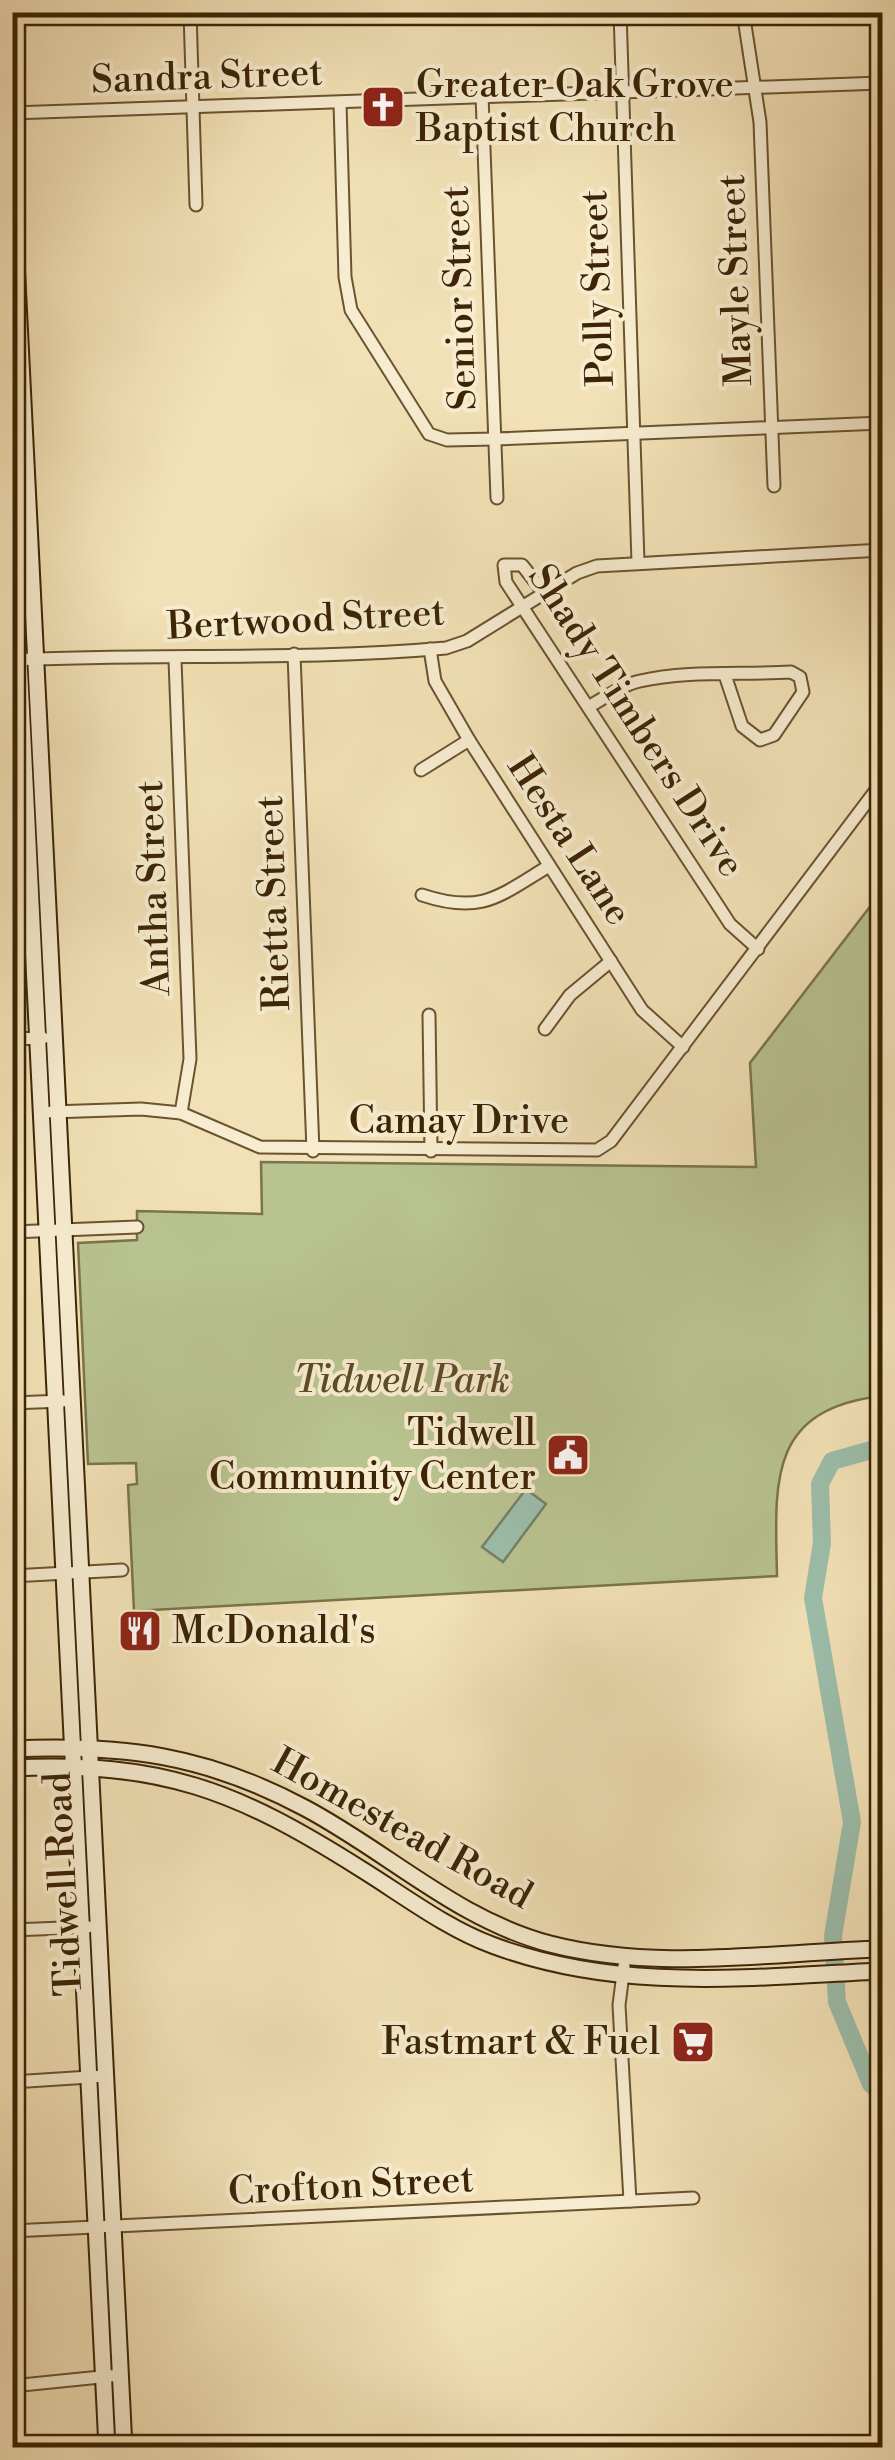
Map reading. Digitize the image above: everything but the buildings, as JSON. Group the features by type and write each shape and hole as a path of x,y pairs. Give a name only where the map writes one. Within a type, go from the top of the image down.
{"main road":[{"name":"Tidwell Road","path":"12,179 18,389 30,519 21,831 38,1038 65,1573 83,1766 98,2077 114,2226 107,2448"},
{"name":"Tidwell Road","path":"13,520 24,659 46,830 82,1572 81,1747"},
{"name":"Homestead Road","path":"12,1749 81,1747 160,1752 242,1778 307,1809 497,1925 550,1944 625,1957 880,1949"},
{"name":"Homestead Road","path":"12,1768 83,1766 151,1772 236,1798 488,1944 544,1963 623,1977 880,1971"},
{"path":"365,1871 375,1852"},
{"path":"488,1944 497,1925"},
{"path":"762,1955 764,1976"},
{"name":"Tidwell Road","path":"98,2077 96,2227 124,2448"}],"street":[{"path":"190,12 196,205"},
{"name":"Polly Street","path":"620,12 638,562"},
{"name":"Mayle Street","path":"744,12 760,122 774,486"},
{"name":"Sandra Street","path":"12,113 882,83"},
{"name":"Senior Street","path":"482,95 497,498"},
{"path":"340,103 345,277 351,310 429,434 447,440 495,439 882,423"},
{"path":"13,520 30,519"},
{"name":"Bertwood Street","path":"24,659 116,654 175,660 430,650 466,641 544,593 598,566 882,550"},
{"name":"Shady Timbers Drive","path":"544,593 522,565 508,562 502,572 730,924 758,949"},
{"name":"Hesta Lane","path":"430,650 438,689 549,866 642,1010 683,1048"},
{"name":"Rietta Street","path":"294,654 313,1151"},
{"name":"Antha Street","path":"175,660 190,1059 181,1113"},
{"path":"590,706 639,682 725,676 797,673 803,692 774,735 760,740 742,726 725,676"},
{"path":"421,770 469,740"},
{"name":"Camay Drive","path":"42,1112 181,1113 260,1148 597,1150 611,1141 882,782"},
{"path":"21,831 46,830"},
{"path":"422,895 455,906 487,904 549,866"},
{"path":"545,1029 570,995 611,961"},
{"path":"429,1015 432,1151"},
{"path":"12,1040 56,1038"},
{"path":"12,1232 137,1227"},
{"path":"12,1404 72,1400"},
{"path":"12,1576 122,1570"},
{"path":"12,1930 90,1926"},
{"path":"625,1957 618,2005 630,2201"},
{"path":"12,2082 98,2077"},
{"name":"Crofton Street","path":"12,2230 693,2198"},
{"path":"12,2386 112,2376"}],"green space":[{"name":"Tidwell Park","path":"882,891 882,1396 844,1404 817,1417 798,1434 786,1456 779,1482 777,1576 134,1611 128,1485 137,1484 136,1463 88,1464 78,1243 137,1240 137,1211 262,1214 261,1162 756,1167 750,1063"}],"shaded area":[{"path":"526,1489 546,1504 503,1562 482,1547"}],"waterway":[{"path":"882,1447 832,1461 820,1484 822,1543 813,1598 852,1822 833,1936 837,2002 871,2084 882,2093"}],"place":[{"name":"Greater Oak Grove Baptist Church","path":"383,107"},
{"name":"Tidwell Community Center","path":"568,1455"},
{"name":"McDonald's","path":"140,1631"},
{"name":"Fastmart & Fuel","path":"693,2042"}]}
